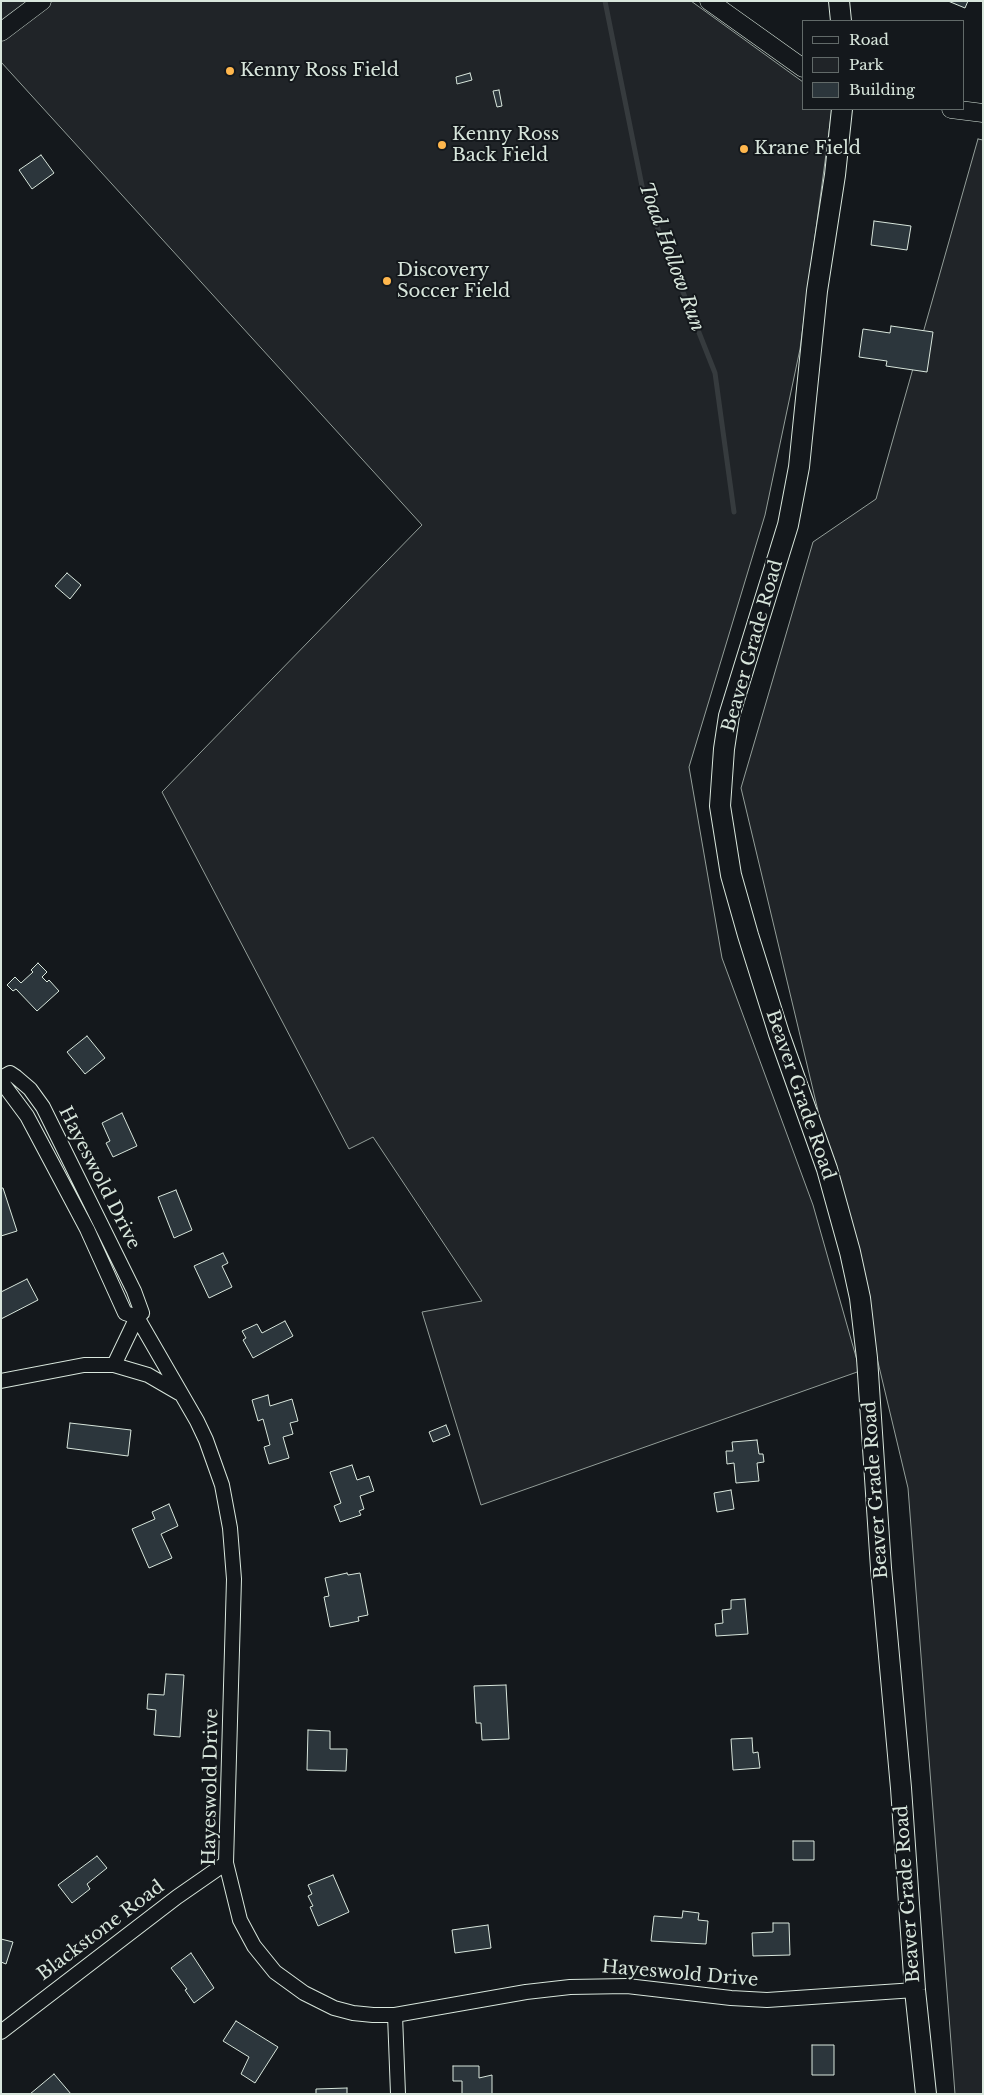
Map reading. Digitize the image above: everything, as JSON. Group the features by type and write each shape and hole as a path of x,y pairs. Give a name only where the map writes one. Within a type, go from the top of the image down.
{"main road":[{"path":"840,1 841,20"},
{"name":"Beaver Grade Road","path":"842,110 835,175 817,291 799,467 788,525 730,716 724,749 720,806 731,875 764,988 827,1169 850,1252 860,1298 881,1568 901,1788 915,1990 926,2094"}],"street":[{"path":"1,32 42,1"},
{"path":"709,1 802,67"},
{"path":"959,110 983,113"},
{"name":"Hayeswold Drive","path":"1,1080 10,1074 16,1077 30,1089 42,1107 134,1291 142,1313 137,1317 200,1427 215,1464 227,1508 234,1579 226,1864 240,1920 254,1946 275,1972 304,1993 334,2008 353,2013 395,2015 526,1992 570,1987 627,1986 731,1998 768,2000 915,1990"},
{"path":"114,1365 137,1317"},
{"path":"1,1381 84,1365 114,1365 148,1375 182,1395"},
{"name":"Blackstone Road","path":"1,2032 177,1897 226,1864"},
{"path":"395,2015 398,2094"}],"green space":[{"path":"1,1 691,1 802,81 802,110 832,110 800,349 765,515 689,767 722,958 813,1205 860,1371 481,1505 422,1312 482,1301 373,1137 349,1149 162,792 422,525 1,62"},
{"path":"978,139 983,140 983,2094 955,2094 908,1488 741,788 813,542 876,499"}],"building":[{"path":"948,1 968,1 965,8"},
{"path":"470,73 472,80 457,84 456,77"},
{"path":"499,90 502,106 497,107 493,91"},
{"path":"41,155 54,173 32,189 19,170"},
{"path":"874,221 911,226 907,250 871,245"},
{"path":"891,326 933,332 927,372 886,366 887,361 859,357 863,329 890,333"},
{"path":"67,573 81,585 70,599 55,586"},
{"path":"38,963 47,972 42,977 47,982 49,980 59,991 37,1011 16,989 13,991 7,985 15,977 21,983 33,972 31,970"},
{"path":"87,1036 105,1058 85,1074 67,1052"},
{"path":"122,1113 137,1146 113,1157 106,1143 110,1141 102,1123"},
{"path":"1,1188 3,1188 17,1231 1,1236"},
{"path":"176,1190 192,1230 174,1238 158,1197"},
{"path":"223,1253 228,1263 222,1266 232,1287 209,1298 194,1266"},
{"path":"27,1279 38,1300 1,1319 1,1292"},
{"path":"285,1321 293,1336 253,1358 243,1340 246,1338 242,1331 257,1324 262,1333"},
{"path":"268,1395 270,1406 292,1399 298,1421 290,1423 293,1434 283,1437 289,1458 269,1464 264,1447 270,1445 263,1419 258,1421 252,1400"},
{"path":"70,1423 131,1430 128,1456 67,1448"},
{"path":"446,1425 450,1435 433,1442 429,1432"},
{"path":"757,1440 759,1454 763,1454 764,1462 757,1463 759,1481 736,1483 734,1463 727,1464 726,1451 733,1451 732,1442"},
{"path":"352,1465 357,1480 369,1476 374,1491 360,1496 364,1509 359,1511 361,1515 340,1522 334,1506 341,1503 330,1472"},
{"path":"731,1490 734,1509 717,1512 714,1493"},
{"path":"169,1504 178,1526 161,1534 172,1558 149,1568 132,1529 155,1519 152,1512"},
{"path":"347,1573 348,1575 360,1573 368,1615 358,1617 359,1621 330,1627 324,1597 329,1596 325,1578"},
{"path":"745,1599 748,1634 716,1636 715,1624 723,1623 722,1610 731,1609 731,1600"},
{"path":"166,1674 184,1675 180,1737 154,1735 156,1710 147,1709 148,1694 164,1695"},
{"path":"506,1685 509,1739 482,1740 481,1723 476,1723 474,1686"},
{"path":"308,1730 330,1731 330,1749 347,1749 346,1771 307,1770"},
{"path":"752,1738 753,1753 758,1752 760,1768 733,1770 731,1739"},
{"path":"793,1841 814,1841 814,1860 793,1860"},
{"path":"97,1856 107,1868 87,1884 90,1889 72,1903 58,1885"},
{"path":"333,1875 349,1912 318,1926 310,1907 313,1906 308,1896 312,1894 308,1885"},
{"path":"683,1911 699,1913 698,1920 708,1921 706,1944 651,1941 654,1916 682,1918"},
{"path":"773,1923 789,1923 790,1955 753,1956 752,1933 773,1932"},
{"path":"488,1925 491,1948 455,1953 452,1930"},
{"path":"1,1939 13,1942 6,1964 1,1962"},
{"path":"191,1953 214,1988 194,2003 185,1990 187,1989 171,1968"},
{"path":"236,2021 278,2047 255,2083 241,2074 249,2057 223,2041"},
{"path":"812,2045 834,2045 834,2075 812,2075"},
{"path":"453,2066 479,2066 479,2078 492,2075 492,2094 462,2094 462,2081 453,2081"},
{"path":"54,2074 71,2094 30,2094"},
{"path":"347,2088 347,2094 316,2094 316,2089"}],"waterway":[{"name":"Toad Hollow Run","path":"605,1 643,191 715,373 734,512"}],"place":[{"name":"Kenny Ross Field","path":"230,71"},
{"name":"Kenny Ross Back Field","path":"442,145"},
{"name":"Krane Field","path":"744,149"},
{"name":"Discovery Soccer Field","path":"387,281"}]}
